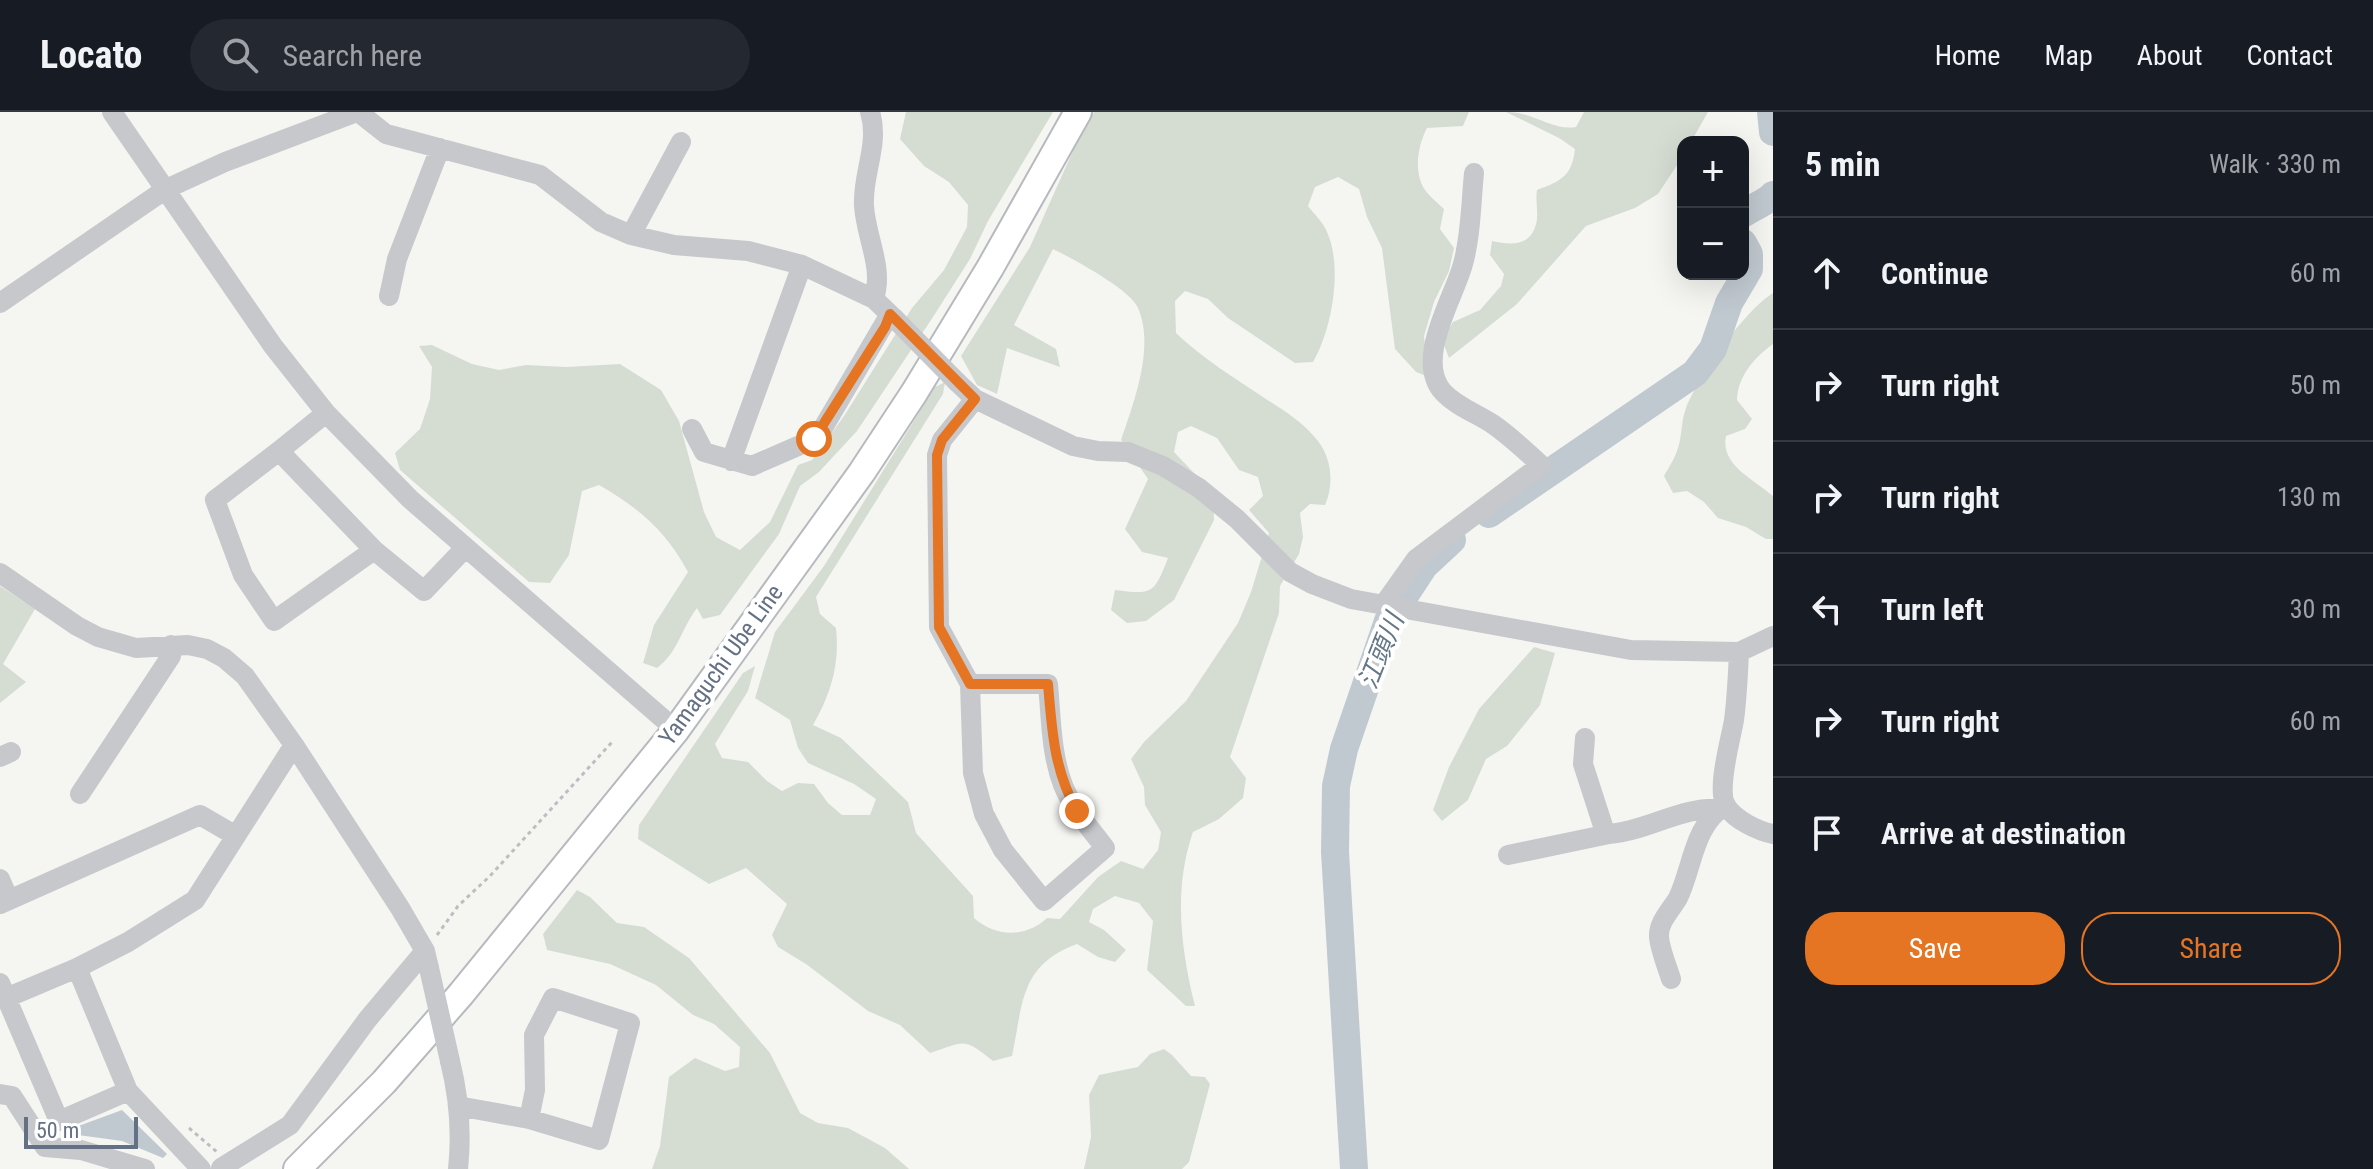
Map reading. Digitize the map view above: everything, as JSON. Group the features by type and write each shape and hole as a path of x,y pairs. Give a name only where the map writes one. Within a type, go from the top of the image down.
{"main road":[{"name":"Yamaguchi Ube Line","path":"297,1169 384,1082 461,994 676,730 853,484 914,393 990,268 1078,112"}],"street":[{"path":"112,112 273,346 326,413 410,499 676,730"},
{"path":"0,303 166,189 225,162 357,112 386,134 540,175 601,222 631,235 674,245 748,251 802,265 874,299 975,399 1073,446 1128,452 1163,466 1199,488 1237,519 1290,572 1351,599 1631,650 1739,652 1773,636"},
{"path":"870,112 873,141 864,206 879,274 874,299"},
{"path":"631,235 681,142"},
{"path":"389,296 397,259 440,148"},
{"path":"1393,605 1416,559 1541,465 1493,424 1452,401 1440,389 1435,374 1438,328 1463,266 1474,173"},
{"path":"731,461 802,265"},
{"path":"692,429 704,452 752,466 814,439 893,317"},
{"path":"970,684 1048,684 1054,744 1063,785 1077,811 1105,848 1044,901 1003,850 984,814 973,773 970,684 939,627 937,455 942,440 975,399"},
{"path":"326,413 215,500 243,575 274,621 374,550"},
{"path":"279,451 374,550 424,591 465,548"},
{"path":"0,573 98,637 136,648 188,645 207,649 224,658 251,683 294,745 427,960 458,1106 461,1141 458,1169"},
{"path":"80,794 171,656 171,645"},
{"path":"1671,979 1659,935 1661,925 1677,899 1700,836 1709,820 1723,807 1739,652"},
{"path":"1585,738 1583,764 1604,829 1609,834"},
{"path":"128,1091 59,1121 3,990 77,968 128,942 195,900 294,745"},
{"path":"1508,855 1609,834 1630,833 1696,810 1723,807 1762,832 1773,834"},
{"path":"0,879 4,902 200,815 236,836"},
{"path":"77,968 128,1091 217,1166 290,1125 367,1020 427,960"},
{"path":"458,1106 529,1119 599,1140 630,1023 553,998 534,1035 535,1090 529,1119"},
{"path":"0,1094 12,1096 45,1147 81,1150 145,1169"}],"path":[{"path":"427,960 458,906 490,876 613,741"},
{"path":"187,1127 217,1166"}],"shaded area":[{"path":"906,112 1053,112 988,221 970,259 857,431 819,472 800,486 779,534 720,615 703,619 697,608 675,648 657,668 643,663 654,625 688,572 670,544 639,512 599,485 582,491 569,555 550,583 529,582 400,470 395,453 420,429 430,399 432,367 419,346 432,345 472,364 499,370 526,365 566,367 620,364 661,390 679,421 704,512 716,537 740,550 770,522 798,465 812,460 844,416 912,308 944,270 967,227 968,205 949,182 924,166 900,139"},
{"path":"1094,112 1469,112 1463,126 1427,128 1418,159 1421,183 1444,209 1440,229 1454,248 1449,271 1434,302 1424,336 1429,377 1416,372 1395,349 1382,248 1367,217 1359,189 1338,177 1315,187 1308,206 1326,229 1332,246 1335,280 1330,316 1313,362 1295,363 1228,318 1208,299 1185,291 1175,301 1176,333 1208,360 1307,429 1323,448 1329,464 1330,481 1325,505 1310,504 1300,513 1303,537 1299,554 1280,586 1279,613 1230,757 1246,778 1243,798 1219,819 1193,832 1187,854 1181,919 1195,1006 1186,1006 1147,970 1153,921 1139,903 1115,896 1093,909 1089,922 1104,930 1126,950 1115,962 1098,957 1077,944 1044,963 1027,989 1012,1056 993,1061 976,1048 964,1044 930,1053 900,1025 868,1011 778,947 772,935 787,904 746,868 709,884 638,839 639,825 743,673 755,666 748,691 715,744 722,758 748,762 782,791 798,783 814,784 842,815 870,815 876,799 854,784 808,763 798,748 790,720 755,698 775,632 824,566 935,387 945,382 943,394 816,597 820,614 836,628 837,654 825,702 813,725 841,738 908,802 916,833 973,896 974,918 991,929 1020,932 1039,925 1047,918 1060,919 1098,877 1121,861 1143,869 1158,850 1161,832 1145,805 1144,787 1131,759 1186,701 1238,623 1269,533 1249,510 1263,496 1258,477 1239,470 1217,438 1191,426 1178,432 1174,452 1213,493 1214,520 1174,600 1146,621 1127,623 1111,610 1115,590 1138,592 1151,589 1168,558 1142,552 1125,529 1148,479 1121,440 1137,392 1144,357 1143,323 1138,308 1113,284 1053,249 1014,325 1056,349 1060,367 1007,348 997,394 977,385 961,356 1030,247 1076,144"},
{"path":"1506,112 1568,128 1576,127 1584,112 1708,112 1694,136 1677,136 1677,165 1658,194 1635,208 1586,226 1517,304 1449,358 1442,340 1453,322 1480,310 1501,286 1504,274 1490,255 1492,241 1519,243 1529,237 1537,220 1537,190 1553,184 1571,166 1575,149"},
{"path":"1773,293 1773,344 1748,368 1738,391 1737,400 1752,419 1745,429 1726,436 1728,455 1733,463 1773,496 1773,539 1766,539 1746,527 1718,518 1704,502 1687,491 1673,493 1664,476 1677,452 1685,411 1699,382 1735,330"},
{"path":"0,586 35,609 3,664 26,682 0,703"},
{"path":"1534,647 1555,653 1540,705 1507,746 1486,759 1468,800 1442,821 1433,810 1449,767 1479,709"},
{"path":"577,890 590,897 617,923 644,927 689,958 770,1053 800,1113 818,1123 848,1128 885,1148 909,1169 652,1169 660,1146 669,1077 695,1058 725,1071 739,1067 740,1047 714,1024 693,1015 656,985 610,964 547,950 543,934"},
{"path":"1164,1049 1191,1076 1205,1077 1210,1084 1189,1162 1182,1169 1084,1169 1091,1137 1089,1095 1099,1075 1138,1067 1150,1054"},
{"path":"122,1110 167,1154 163,1158 122,1141 78,1135 73,1128"}],"waterway":[{"name":"江頭川","path":"1771,112 1773,132"},
{"name":"江頭川","path":"1749,210 1773,195"},
{"name":"江頭川","path":"1489,514 1695,373 1713,349 1729,303 1743,280"},
{"name":"江頭川","path":"1354,1169 1335,852 1336,786 1344,749 1388,621 1424,566 1452,540"}],"route":[{"path":"814,439 885,327 890,314 975,399 942,440 937,455 939,627 970,684 1048,684 1054,744 1063,785 1077,811"}]}
